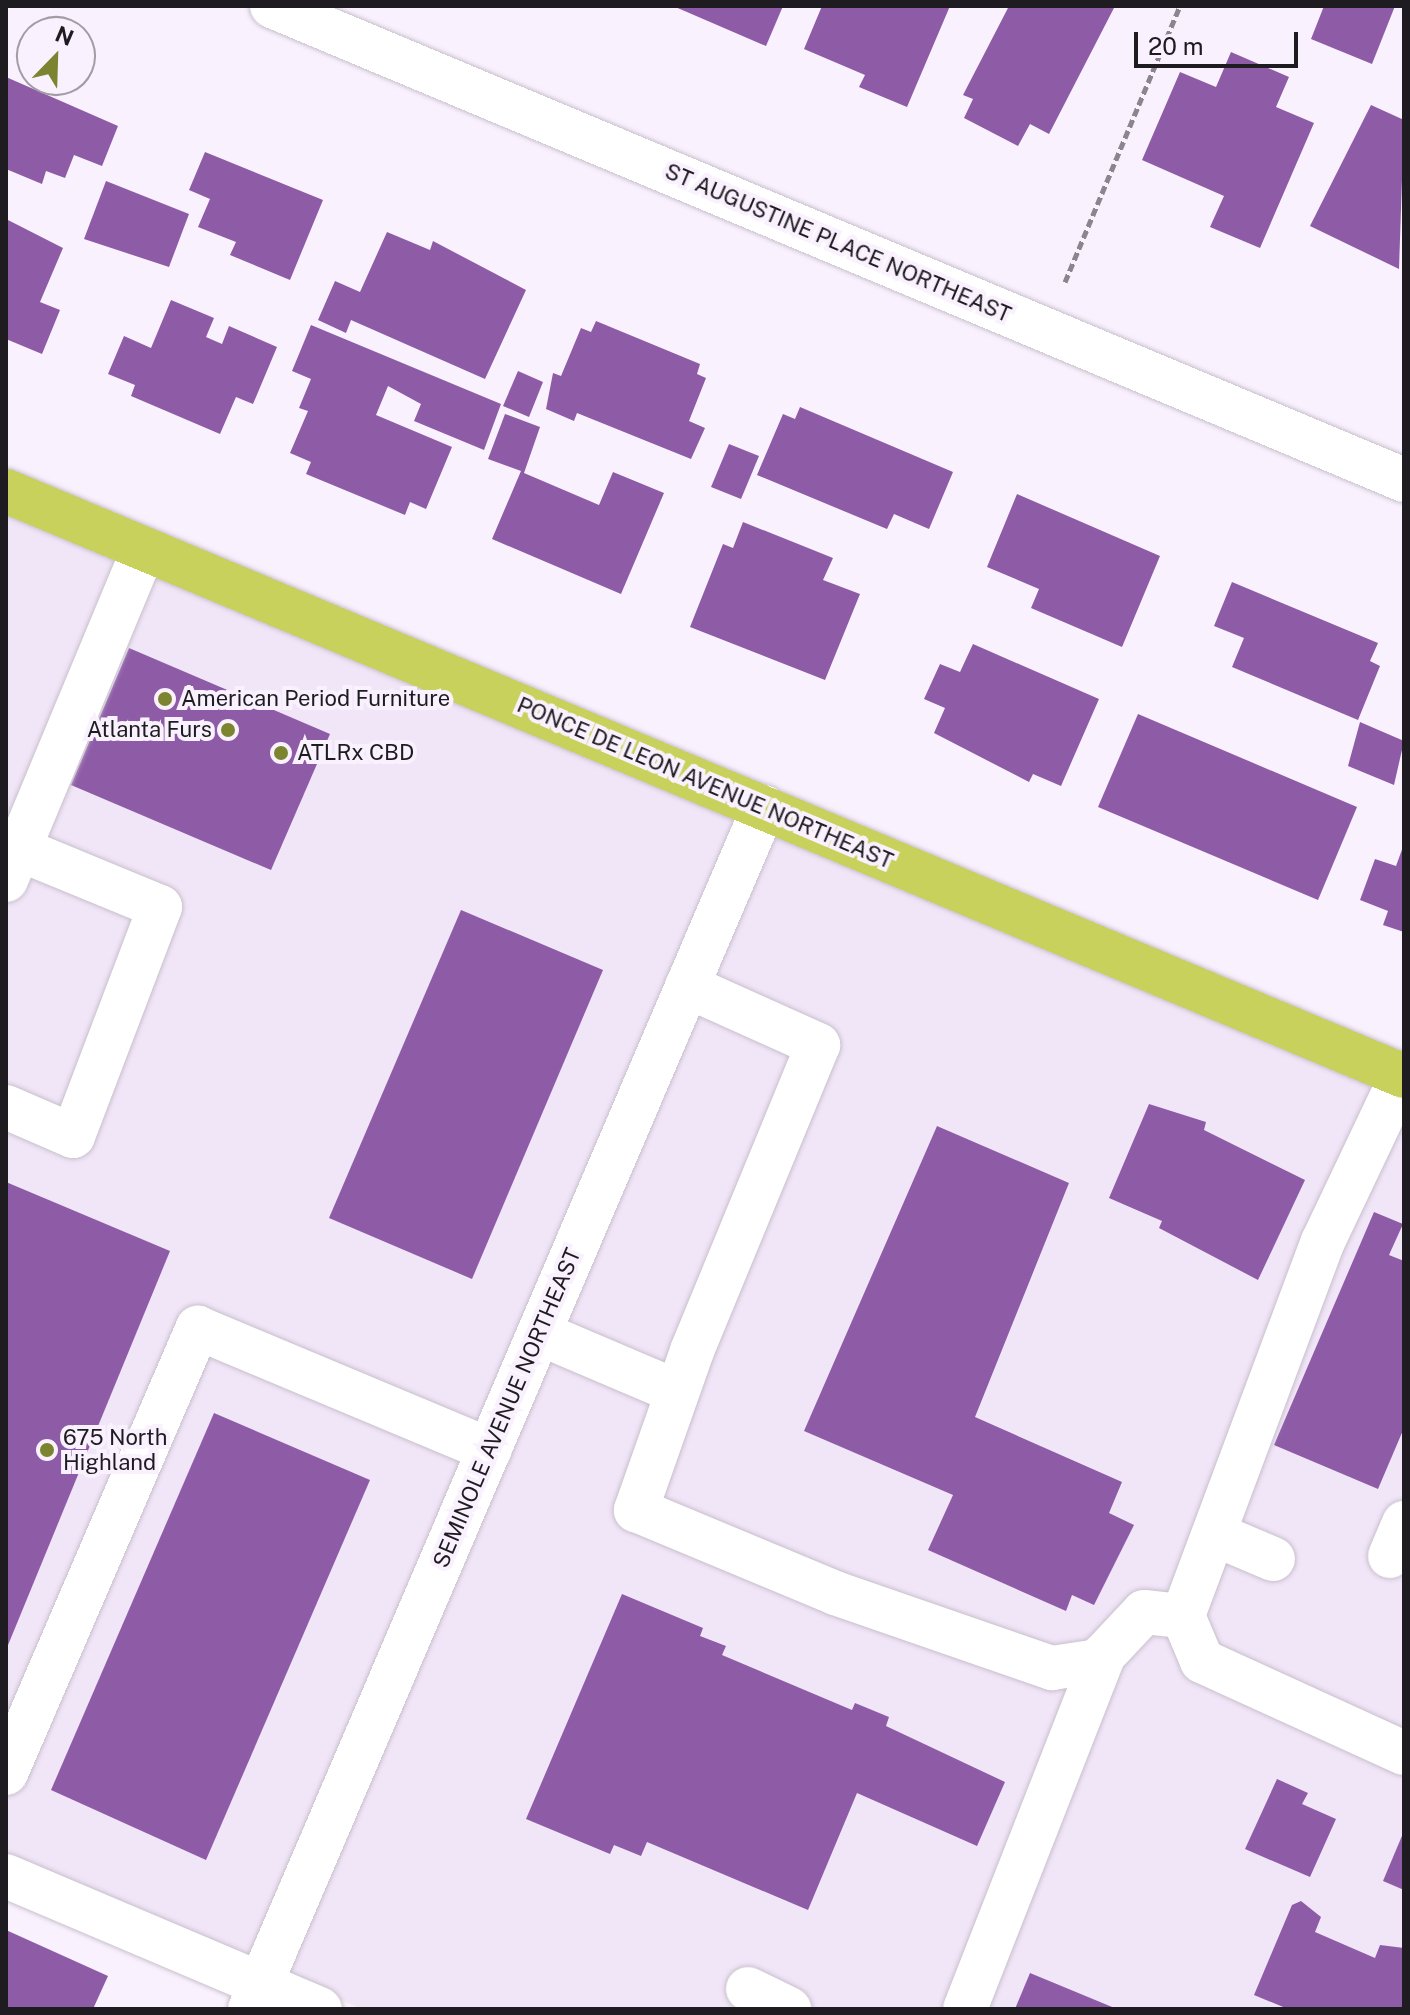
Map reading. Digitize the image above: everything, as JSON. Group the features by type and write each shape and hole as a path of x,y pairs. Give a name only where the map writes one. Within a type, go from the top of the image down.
{"highway":[{"name":"PONCE DE LEON AVENUE NORTHEAST","path":"6,491 143,551 764,807 1403,1076"}],"street":[{"name":"ST AUGUSTINE PLACE NORTHEAST","path":"272,6 1404,480"},
{"path":"6,1107 73,1136 160,907 12,864 143,551"},
{"name":"SEMINOLE AVENUE NORTHEAST","path":"255,1996 764,807"},
{"path":"687,986 818,1045 677,1392 636,1510 835,1593 1052,1668 1104,1654"},
{"path":"1403,1076 1323,1241 1183,1616 1202,1661 1404,1753"},
{"path":"6,1773 198,1328 489,1450"},
{"path":"539,1333 677,1392"},
{"path":"1214,1534 1273,1559"},
{"path":"965,2009 1104,1654 1144,1612 1183,1616"},
{"path":"6,1876 255,1996 320,2009"},
{"path":"748,1989 789,2009"}],"path":[{"path":"1045,330 1180,6"}],"shaded area":[{"path":"6,496 1404,1069 1404,2009 362,2009 6,1856"}],"building":[{"path":"673,6 783,6 766,46"},
{"path":"822,6 950,6 907,107 859,87 865,75 804,49"},
{"path":"1009,6 1115,6 1049,134 1030,124 1018,146 964,118 973,99 963,95"},
{"path":"1324,6 1395,6 1372,64 1311,39"},
{"path":"1231,52 1289,77 1276,107 1314,123 1260,248 1210,227 1224,196 1142,160 1180,72 1216,87"},
{"path":"6,77 16,81 16,96 49,96 118,126 102,166 74,155 65,178 46,171 42,184 6,169"},
{"path":"1371,105 1404,120 1399,269 1310,226"},
{"path":"205,152 323,200 290,280 230,255 236,242 198,227 210,199 189,190"},
{"path":"106,181 189,214 169,267 84,239"},
{"path":"6,219 63,248 40,302 60,310 42,354 6,339"},
{"path":"387,232 430,250 433,241 526,290 485,379 351,320 346,333 318,320 335,281 360,292"},
{"path":"171,300 214,318 206,337 222,344 229,326 277,347 253,404 236,397 220,434 131,396 135,385 108,374 124,336 151,348"},
{"path":"596,321 700,364 697,374 706,378 689,421 705,428 691,459 577,413 574,421 546,409 553,373 561,376 581,328 591,332"},
{"path":"311,325 501,404 484,450 414,421 421,404 388,386 376,415 452,447 426,509 410,502 405,515 306,474 311,462 290,453 308,411 299,408 311,379 292,371"},
{"path":"518,371 543,382 529,417 503,406"},
{"path":"800,407 953,472 929,529 894,514 887,529 757,475 783,414 795,419"},
{"path":"505,414 540,427 524,473 599,505 613,472 664,493 621,594 492,539 521,471 488,459"},
{"path":"729,444 759,456 741,499 711,487"},
{"path":"1017,494 1160,556 1122,647 1031,608 1039,589 987,567"},
{"path":"743,522 833,558 823,580 860,594 825,680 690,627 723,544 733,548"},
{"path":"1232,582 1378,643 1370,661 1380,666 1358,720 1232,667 1244,638 1214,626"},
{"path":"973,644 1099,699 1061,786 1033,774 1029,782 934,733 945,708 924,699 940,664 960,672"},
{"path":"129,648 330,734 271,870 71,785"},
{"path":"1138,714 1357,807 1318,900 1098,807"},
{"path":"1360,722 1404,741 1394,785 1348,766"},
{"path":"1404,844 1404,932 1383,925 1388,911 1360,900 1375,859 1396,866"},
{"path":"461,910 603,970 472,1279 329,1218"},
{"path":"1149,1104 1206,1122 1204,1130 1305,1180 1258,1280 1159,1228 1162,1221 1109,1198"},
{"path":"937,1126 1069,1183 975,1417 1122,1482 1109,1513 1134,1525 1094,1605 1072,1595 1066,1611 928,1550 953,1495 804,1431"},
{"name":"675 North Highland","path":"6,1182 170,1251 6,1650"},
{"path":"1374,1212 1403,1224 1389,1255 1404,1261 1404,1428 1378,1489 1274,1445"},
{"path":"214,1413 370,1480 206,1860 51,1790"},
{"path":"622,1594 703,1628 700,1636 726,1646 722,1655 852,1710 855,1703 889,1717 886,1726 1005,1782 977,1846 857,1793 808,1910 647,1842 641,1856 614,1845 610,1854 526,1819"},
{"path":"1277,1779 1308,1793 1302,1804 1336,1819 1310,1877 1245,1849"},
{"path":"1404,1831 1404,1890 1383,1881"},
{"path":"1301,1901 1321,1917 1315,1932 1375,1958 1380,1945 1404,1948 1404,2009 1288,2009 1254,1995 1292,1905"},
{"path":"6,1930 108,1976 93,2009 6,2009"},
{"path":"1030,1973 1117,2009 1015,2009"}],"place":[{"name":"American Period Furniture","path":"165,699"},
{"name":"Atlanta Furs","path":"228,730"},
{"name":"ATLRx CBD","path":"281,753"},
{"name":"675 North Highland","path":"47,1450"}]}
